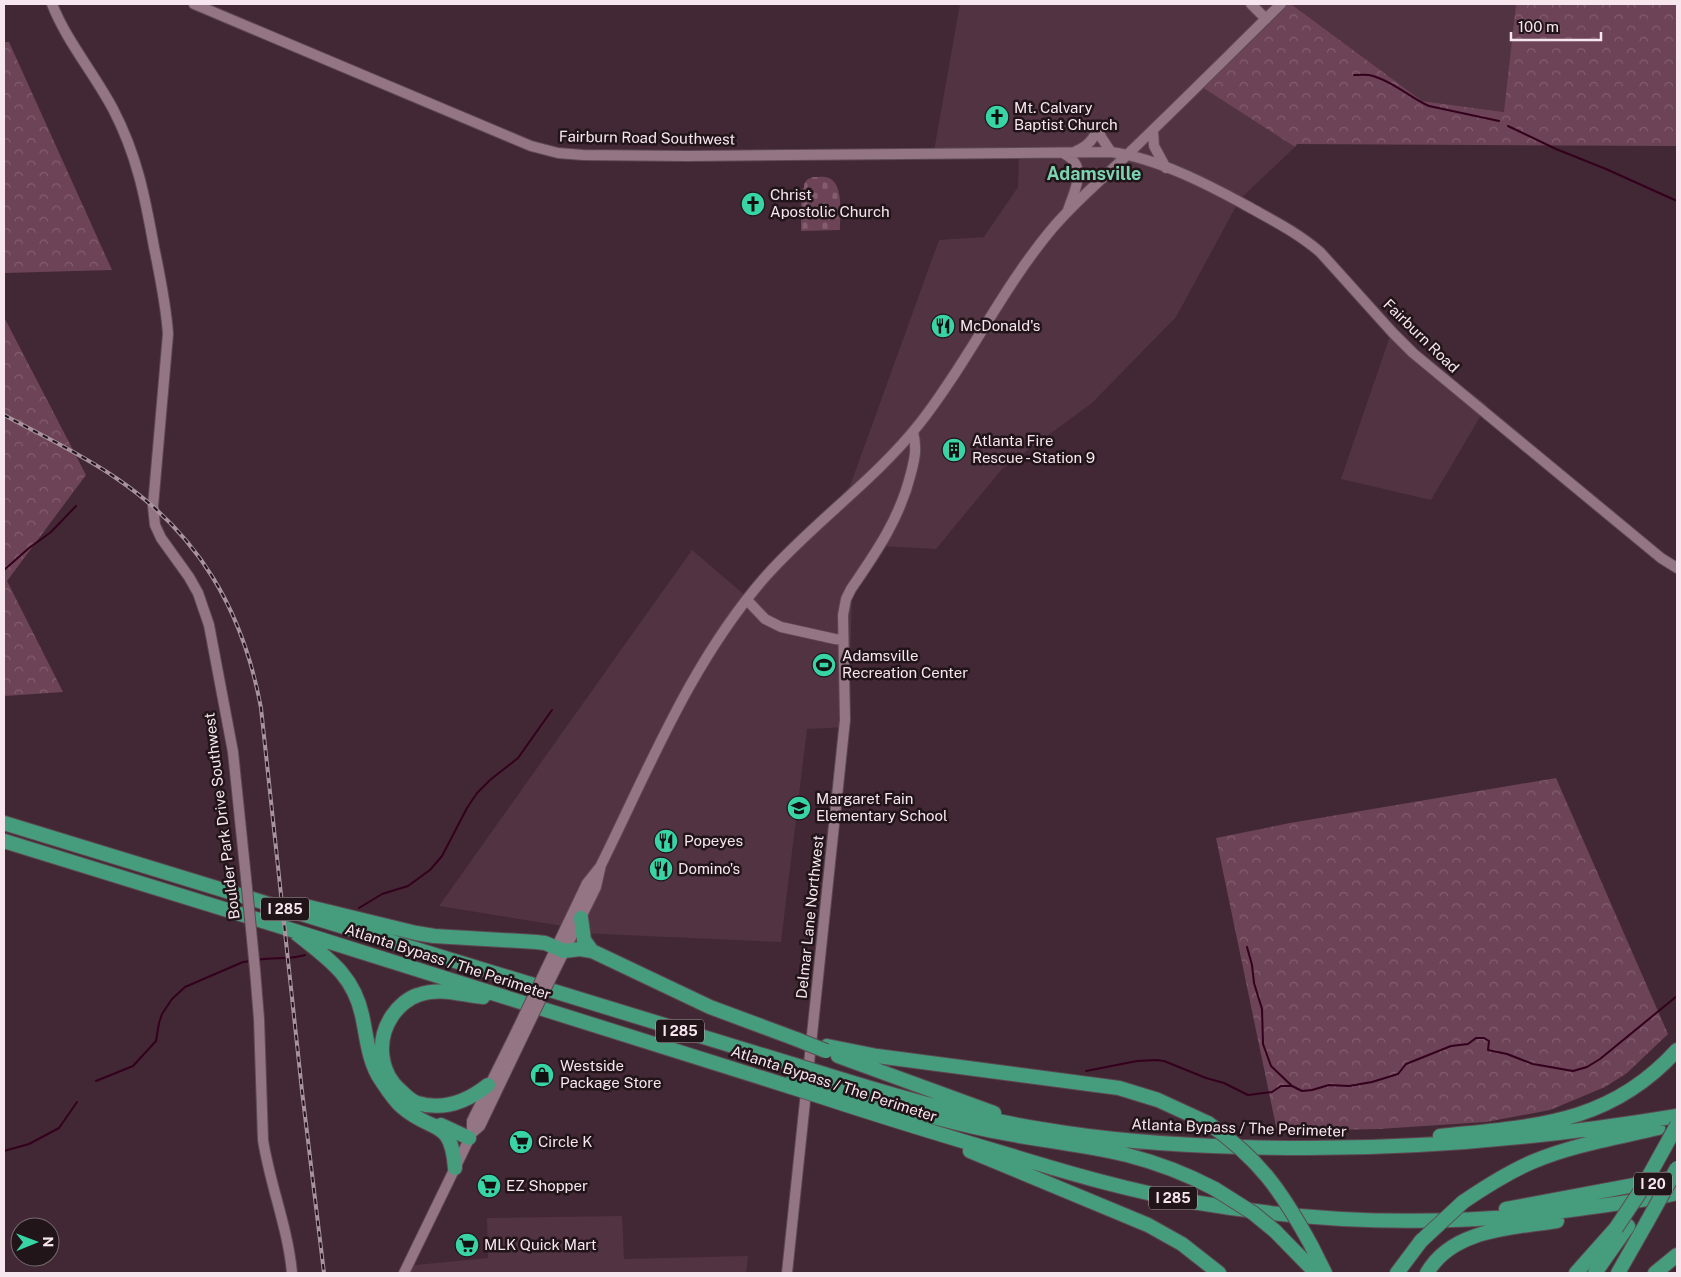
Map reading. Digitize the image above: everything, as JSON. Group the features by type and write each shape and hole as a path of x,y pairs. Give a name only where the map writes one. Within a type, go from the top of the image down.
{"highway":[{"name":"Atlanta Bypass / The Perimeter","path":"4,823 566,996 823,1085 920,1128 1065,1172 1134,1190 1192,1202 1274,1213 1369,1221 1434,1221 1528,1216 1672,1195"},
{"name":"Atlanta Bypass / The Perimeter","path":"4,841 391,960 506,998 823,1085 900,1098 955,1112 1049,1131 1165,1144 1312,1148 1411,1146 1572,1132 1677,1118"},
{"path":"227,891 306,906 416,933 536,942 545,943 560,950 580,949 592,952 710,1007 827,1049 946,1096 1049,1131"},
{"path":"581,918 584,940 592,952"},
{"path":"290,929 332,962 349,984 360,1008 372,1062 381,1080 402,1107 447,1134 454,1150 455,1168"},
{"path":"470,1136 426,1110 405,1095 392,1082 382,1058 385,1030 399,1007 414,996 431,992 448,992 506,998"},
{"path":"827,1049 1119,1088 1158,1100 1208,1123 1238,1145 1267,1176 1284,1198 1325,1273"},
{"path":"1312,1148 1513,1128 1560,1120 1593,1110 1622,1095 1662,1066 1677,1050"},
{"path":"417,1102 436,1106 454,1104 471,1098 488,1085"},
{"path":"823,1085 900,1108 972,1126 1027,1138 1107,1150 1177,1171 1215,1189 1253,1213 1275,1231 1316,1273"},
{"path":"389,1090 414,1110 470,1136"},
{"path":"1397,1273 1422,1241 1463,1202 1499,1179 1533,1162 1566,1150 1666,1126 1677,1118"},
{"path":"1576,1273 1622,1227 1677,1125"},
{"path":"920,1128 995,1162 1148,1226 1182,1244 1219,1273"},
{"name":"I 20","path":"1595,1273 1677,1141"},
{"name":"I 20","path":"1618,1273 1677,1168"},
{"path":"1434,1221 1551,1202 1677,1177"},
{"path":"1427,1273 1446,1251 1471,1237 1484,1233 1602,1214 1672,1195"},
{"path":"1655,1273 1677,1255"}],"street":[{"name":"Boulder Park Drive Southwest","path":"52,4 69,39 112,107 128,139 139,173 166,306 168,334 153,516 161,538 198,593 209,625 233,752 259,1019 263,1140 292,1273"},
{"name":"Fairburn Road Southwest","path":"194,4 531,146 558,152 687,156 1112,152 1128,154"},
{"path":"1251,4 1266,18"},
{"path":"470,1136 480,1126 522,1029 560,950 587,883 601,865 683,698 712,649 747,600 792,549 886,461 913,432 943,392 1031,255 1067,211 1153,130 1281,4"},
{"path":"1067,211 1077,184 1079,171 1077,165 1067,153 1086,146 1094,138 1098,127 1101,137 1112,152"},
{"path":"1153,130 1154,146 1166,168"},
{"name":"Fairburn Road","path":"1128,154 1222,192 1306,240 1320,252 1393,333 1434,372 1661,558 1677,568"},
{"name":"Delmar Lane Northwest","path":"787,1273 845,720 843,615 846,599 895,521 907,489 916,453 916,442 913,432"},
{"path":"747,600 765,619 781,627 844,640"},
{"path":"560,950 581,918 596,887 601,865"},
{"path":"404,1273 470,1136 472,1121 488,1085 522,1029"}],"shaded area":[{"path":"960,4 1278,4 1194,82 1295,147 1240,199 1176,317 1092,403 1002,469 936,549 881,546 852,594 848,727 807,729 781,942 580,933 563,926 439,906 692,550 747,597 850,486 939,240 984,237 1018,187 1019,155 934,151"},
{"path":"1291,4 1516,4 1505,112 1422,101"},
{"path":"1391,333 1487,405 1431,500 1341,479"},
{"path":"622,1216 624,1259 748,1256 746,1273 402,1273 406,1266 488,1258 487,1218"}],"green space":[{"path":"1278,4 1291,4 1422,101 1504,112 1516,4 1677,4 1677,146 1297,144 1295,147 1194,82"},
{"path":"4,42 9,42 112,270 4,273"},
{"path":"813,177 829,178 834,181 840,201 840,230 801,231 801,190 804,188 806,181"},
{"path":"4,317 86,475 7,581 63,692 4,696"},
{"path":"1556,778 1668,1034 1627,1073 1605,1087 1550,1110 1486,1122 1378,1129 1277,1131 1216,838 1290,823"}],"waterway":[{"path":"1354,75 1368,75 1380,78 1429,106 1499,121"},
{"path":"1508,126 1556,149 1677,201"},
{"path":"4,570 51,532 76,506"},
{"path":"359,908 382,894 408,886 430,870 442,856 477,793 518,758 552,710"},
{"path":"1247,947 1254,983 1262,1009 1263,1044 1271,1066 1292,1086 1302,1091 1329,1085 1349,1086 1372,1082 1398,1074 1406,1064 1451,1046 1468,1044 1476,1038 1484,1038 1489,1041 1488,1050 1507,1054 1533,1064 1573,1071 1587,1067 1600,1059 1677,996"},
{"path":"258,960 305,955"},
{"path":"96,1081 133,1066 156,1041 162,1014 172,999 185,987 243,962 251,961"},
{"path":"1086,1071 1137,1061 1156,1060 1164,1061 1206,1078 1224,1083 1248,1095 1272,1092 1281,1086 1291,1086"},
{"path":"4,1151 29,1144 59,1128 77,1102"}],"railway":[{"path":"4,415 103,469 145,500 171,524 194,550 213,578 229,607 242,639 253,673 261,708 302,1091 324,1273"}],"place":[{"name":"Mt. Calvary Baptist Church","path":"997,117"},
{"name":"Christ Apostolic Church","path":"753,204"},
{"name":"McDonald's","path":"943,326"},
{"name":"Atlanta Fire Rescue - Station 9","path":"954,450"},
{"name":"Adamsville Recreation Center","path":"824,665"},
{"name":"Margaret Fain Elementary School","path":"799,808"},
{"name":"Popeyes","path":"666,841"},
{"name":"Domino's","path":"661,869"},
{"name":"Westside Package Store","path":"542,1075"},
{"name":"Circle K","path":"521,1142"},
{"name":"EZ Shopper","path":"489,1186"},
{"name":"MLK Quick Mart","path":"467,1245"}],"district":[{"name":"Adamsville","path":"1094,174"}]}
